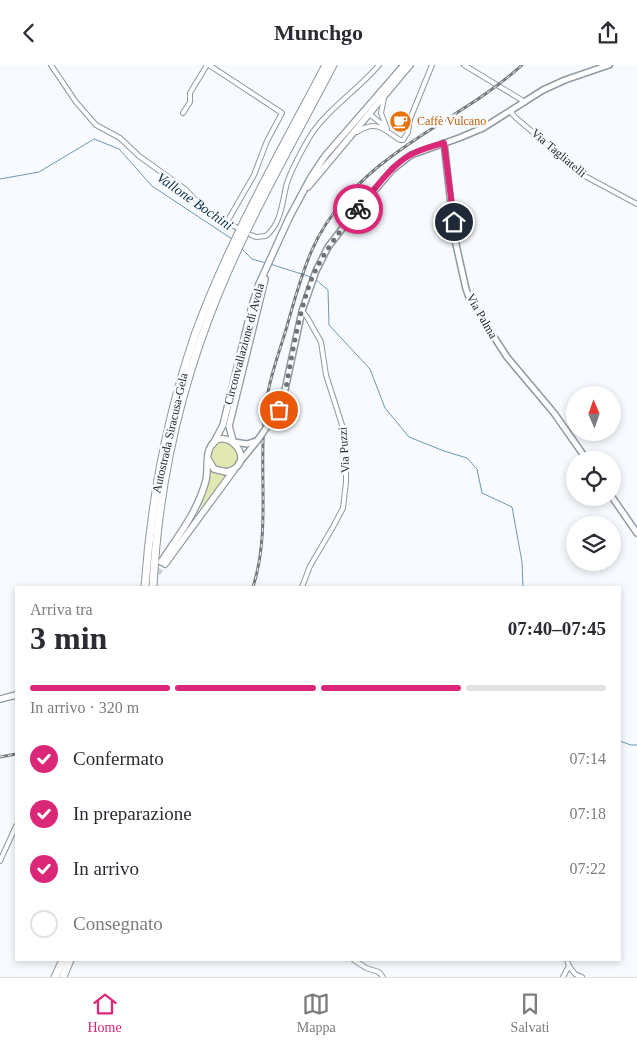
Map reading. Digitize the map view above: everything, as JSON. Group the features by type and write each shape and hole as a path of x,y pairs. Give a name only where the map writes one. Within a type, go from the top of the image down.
{"highway":[{"path":"231,257 326,65"},
{"path":"239,240 333,65"},
{"name":"Autostrada Siracusa-Gela","path":"145,586 150,529 159,468 175,399 196,334 231,257"},
{"name":"Autostrada Siracusa-Gela","path":"153,586 159,516 166,469 178,417 202,336 231,257"},
{"path":"55,977 63,961"},
{"path":"63,977 70,961"}],"main road":[{"path":"266,270 289,218 311,177 325,156 365,113 404,65"},
{"path":"305,190 350,136 365,113 385,95 410,65"},
{"path":"257,441 246,444 220,439 213,444 209,451 206,481 196,507 163,563 257,441 284,399 302,311 316,271 328,247 393,169 411,155 482,128 511,112 543,90 565,80 609,65"},
{"name":"Via Palma","path":"444,143 456,240 470,301 507,357 554,413 581,451"},
{"name":"Circonvallazione di Avola","path":"234,442 229,426 266,270"},
{"name":"Circonvallazione di Avola","path":"213,444 223,425 252,307 266,270"},
{"path":"208,459 212,466 222,472 230,471 238,465 240,452 234,442"},
{"path":"618,506 637,533"},
{"path":"0,699 14,696"}],"street":[{"path":"51,65 90,120 120,137 138,156 185,189 209,214 236,227"},
{"path":"183,113 190,102 190,93 208,65 282,113 266,141 254,175 227,222"},
{"path":"251,235 256,237 266,236 275,226 283,206 287,184 310,136 378,65"},
{"path":"365,113 370,119 400,140 403,140 406,137 410,119 432,65"},
{"path":"464,65 525,102"},
{"path":"385,95 381,113 386,129"},
{"name":"Via Tagliatelli","path":"511,112 583,175 637,204"},
{"path":"350,136 367,127 386,129"},
{"name":"Via Puzzi","path":"302,311 322,342 326,375 343,428 346,444 346,483 343,507 334,527 310,566 302,586"},
{"path":"0,861 15,828"},
{"path":"356,961 366,968 379,972 383,977"},
{"path":"567,961 575,974 582,977"},
{"path":"564,977 569,966"}],"green space":[{"path":"224,441 234,445 238,455 234,465 224,469 214,465 210,455 214,445"},
{"path":"210,469 218,473 227,474 200,509 199,507"}],"waterway":[{"name":"Vallone Bochini","path":"0,179 39,172 94,139 119,149 152,186 232,239"},
{"name":"Vallone Bochini","path":"242,249 252,259 266,263"},
{"name":"Vallone Bochini","path":"270,264 311,277"},
{"name":"Vallone Bochini","path":"315,279 328,290 329,325 370,369 385,408 409,437 467,458 477,469 482,493 512,507 522,562 523,586"},
{"name":"Vallone Bochini","path":"621,741 637,745"}],"tunnel":[{"path":"148,586 165,564"}],"railway":[{"path":"253,586 258,566 263,522 263,432 266,400 300,281 319,236 346,198 380,165 408,144 491,90 522,65"},
{"path":"0,757 15,754"}],"way so far":[{"path":"279,410 284,399 302,311 311,282 328,247 358,209"}],"place":[{"name":"Caffè Vulcano","path":"401,121"}],"route":[{"path":"358,209 403,159 444,143 454,222"}]}
